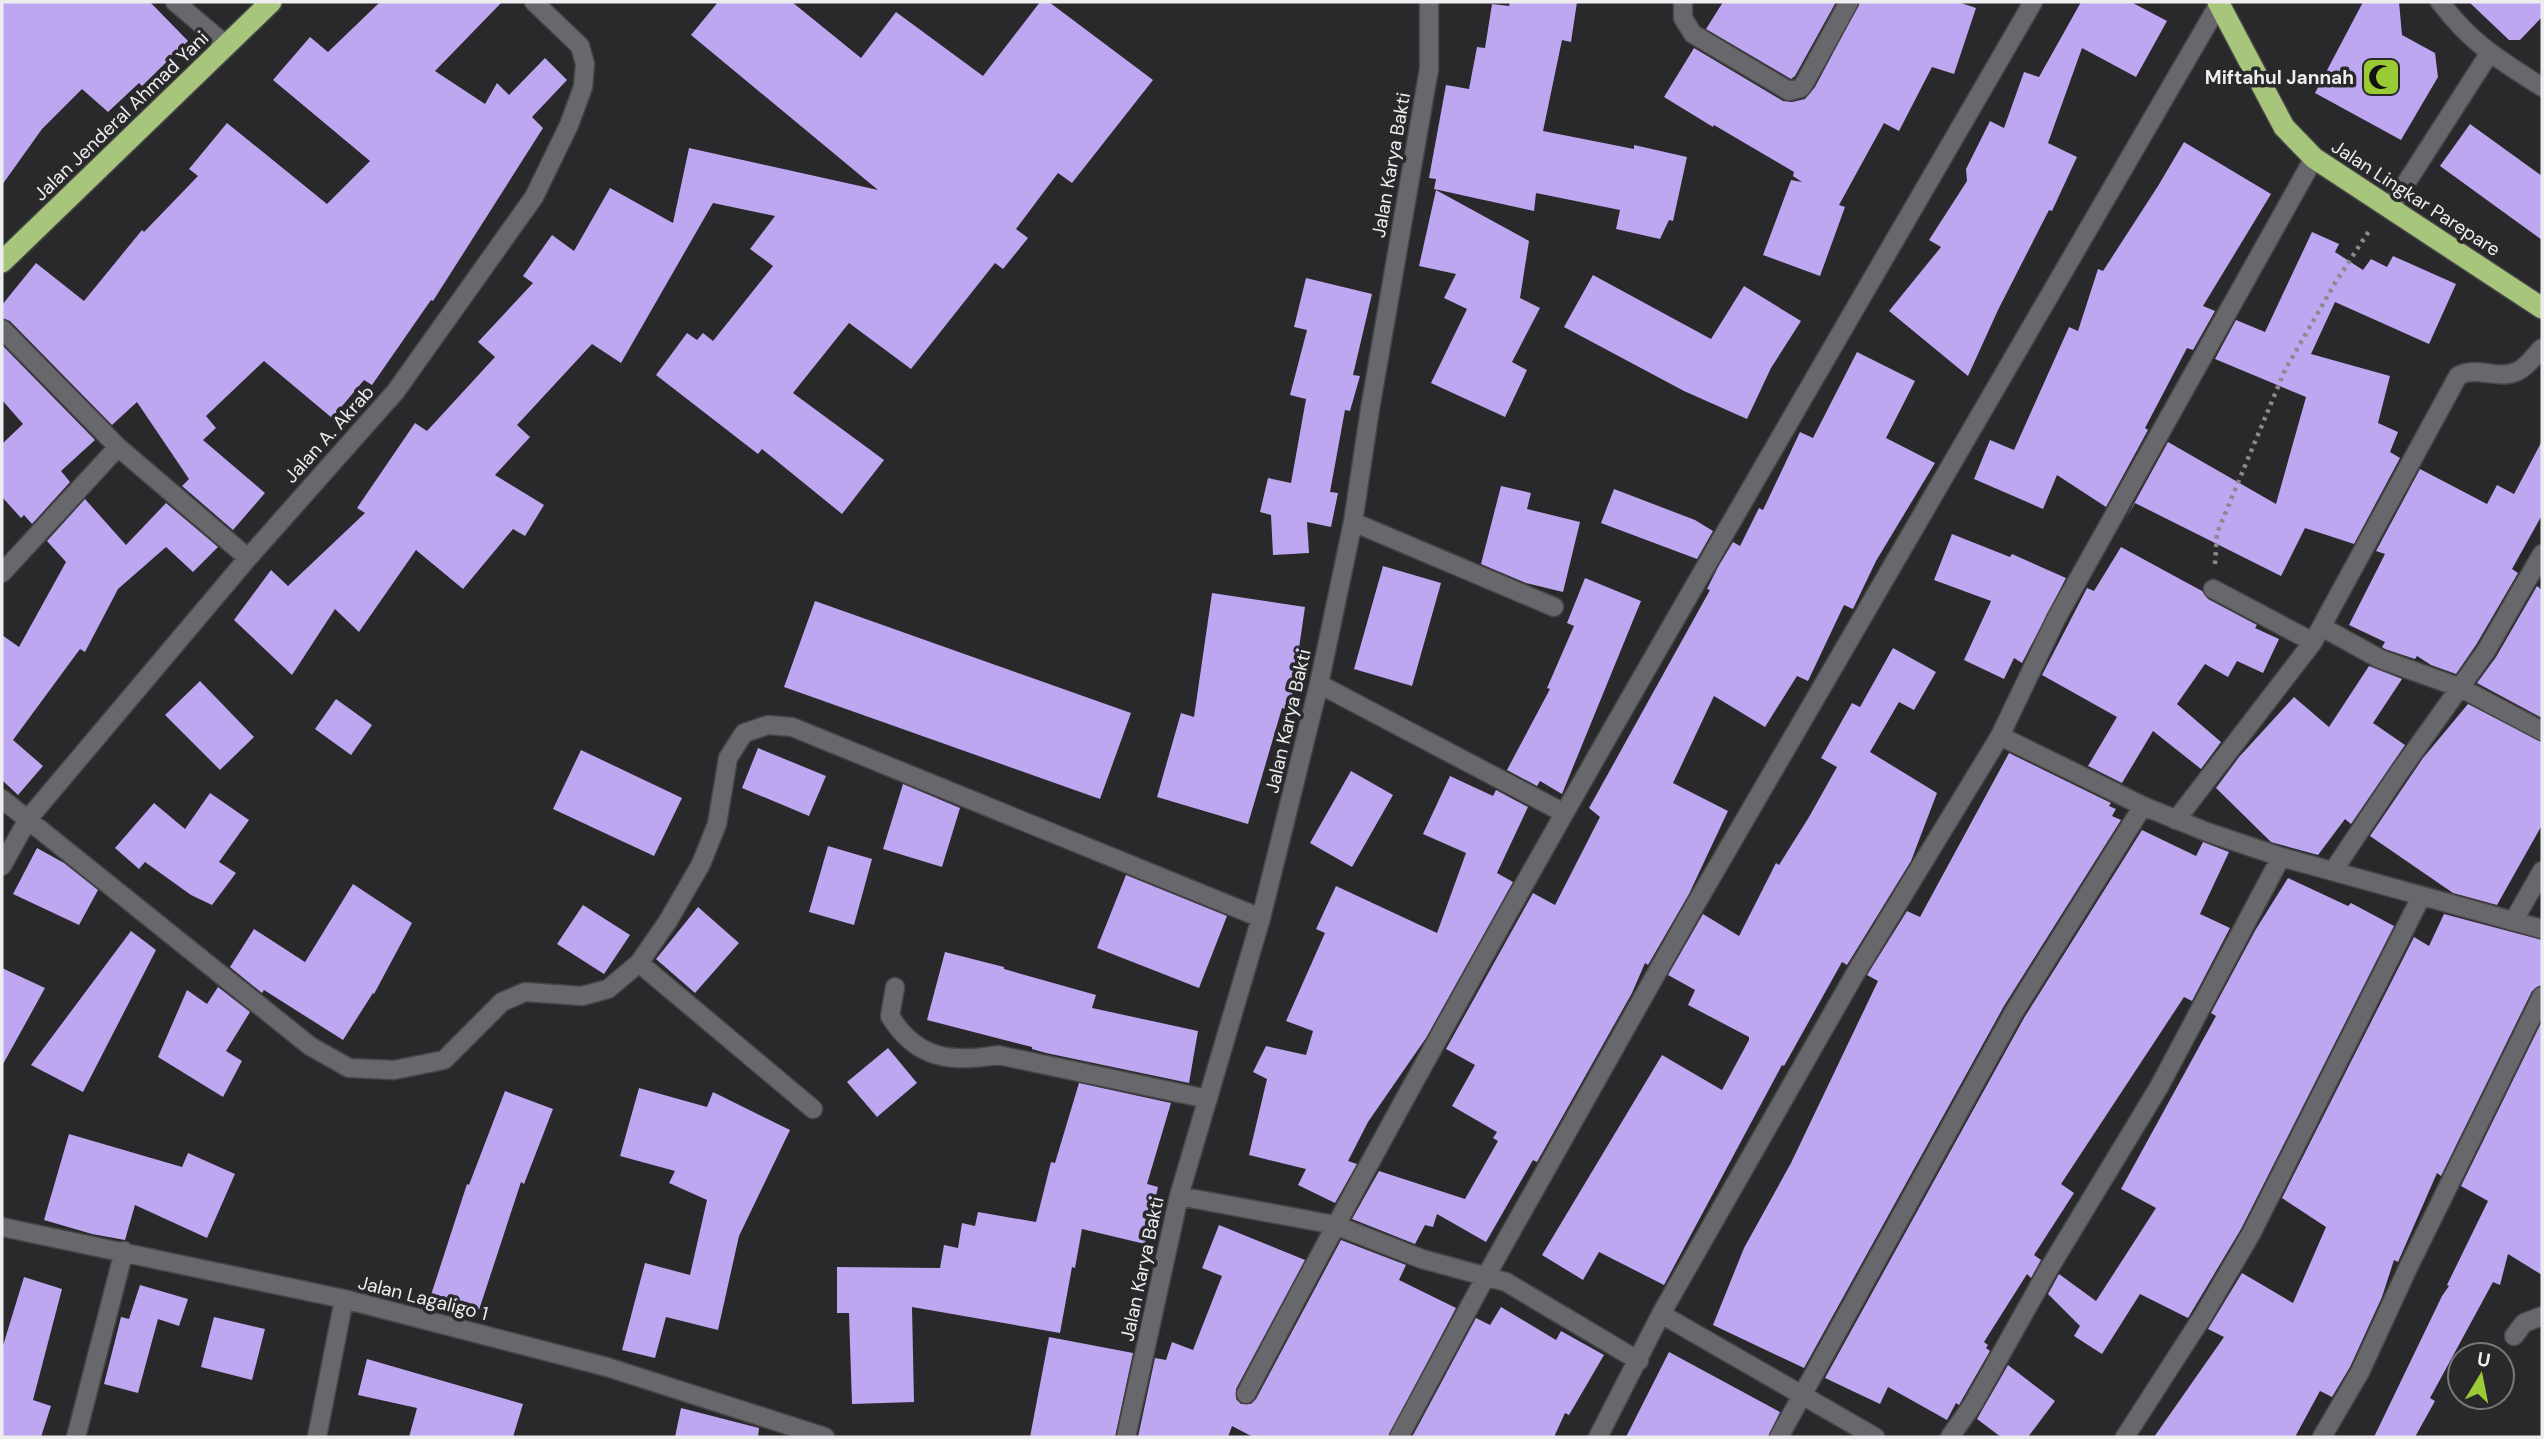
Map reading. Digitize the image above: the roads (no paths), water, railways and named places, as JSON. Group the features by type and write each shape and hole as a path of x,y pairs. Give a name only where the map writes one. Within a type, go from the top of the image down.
{"highway":[{"name":"Jalan Jenderal Ahmad Yani","path":"2,262 271,2"},
{"name":"Jalan Lingkar Parepare","path":"2219,3 2284,127 2315,158 2542,308"}],"street":[{"path":"175,2 227,46"},
{"name":"Jalan A. Akrab","path":"2,866 27,819 248,558 396,391 534,197 569,125 583,87 585,64 580,46 534,2"},
{"name":"Jalan Karya Bakti","path":"1126,1437 1179,1196 1261,918 1320,684 1353,522 1429,69 1429,2"},
{"path":"1683,2 1683,18 1693,34 1789,91 1801,88 1849,2"},
{"path":"1246,1394 1335,1225 1564,813 2033,2"},
{"path":"2440,2 2459,27 2489,54 2542,87"},
{"path":"1399,1437 1486,1276 1690,914 2219,3"},
{"path":"2390,208 2489,54"},
{"path":"1598,1437 1639,1362 1661,1314 1855,974 2000,736 2056,619 2315,158"},
{"path":"2,329 118,447 248,558"},
{"path":"2176,820 2318,635 2458,376 2467,371 2506,375 2520,371 2542,348"},
{"path":"2,573 118,447"},
{"path":"1353,522 1554,607"},
{"path":"2333,871 2486,651 2542,554"},
{"path":"2213,589 2318,635 2460,688 2542,731"},
{"path":"1320,684 1564,813"},
{"path":"2,799 310,1046 349,1068 394,1070 444,1060 502,1002 525,992 582,996 608,989 639,962 668,921 701,864 717,824 728,758 744,733 768,725 792,727 1261,918"},
{"path":"2000,736 2176,820 2281,857 2542,929"},
{"path":"1779,1437 2014,1012 2143,806"},
{"path":"1950,1437 1973,1404 2047,1272 2159,1087 2281,857"},
{"path":"2514,920 2542,871"},
{"path":"2125,1437 2203,1316 2251,1234 2421,897"},
{"path":"639,962 813,1109"},
{"path":"895,987 890,1016 901,1035 934,1056 975,1059 998,1055 1208,1099"},
{"path":"2322,1437 2360,1372 2408,1268 2542,996"},
{"path":"1179,1196 1335,1225 1422,1259 1486,1276 1520,1289 1639,1362"},
{"name":"Jalan Lagaligo 1","path":"2,1227 344,1299 607,1367 825,1437"},
{"path":"76,1437 124,1251"},
{"path":"317,1437 344,1299"},
{"path":"1661,1314 1875,1437"},
{"path":"2514,1336 2524,1323 2542,1316"}],"place":[{"name":"Miftahul Jannah","path":"2381,77"}]}
